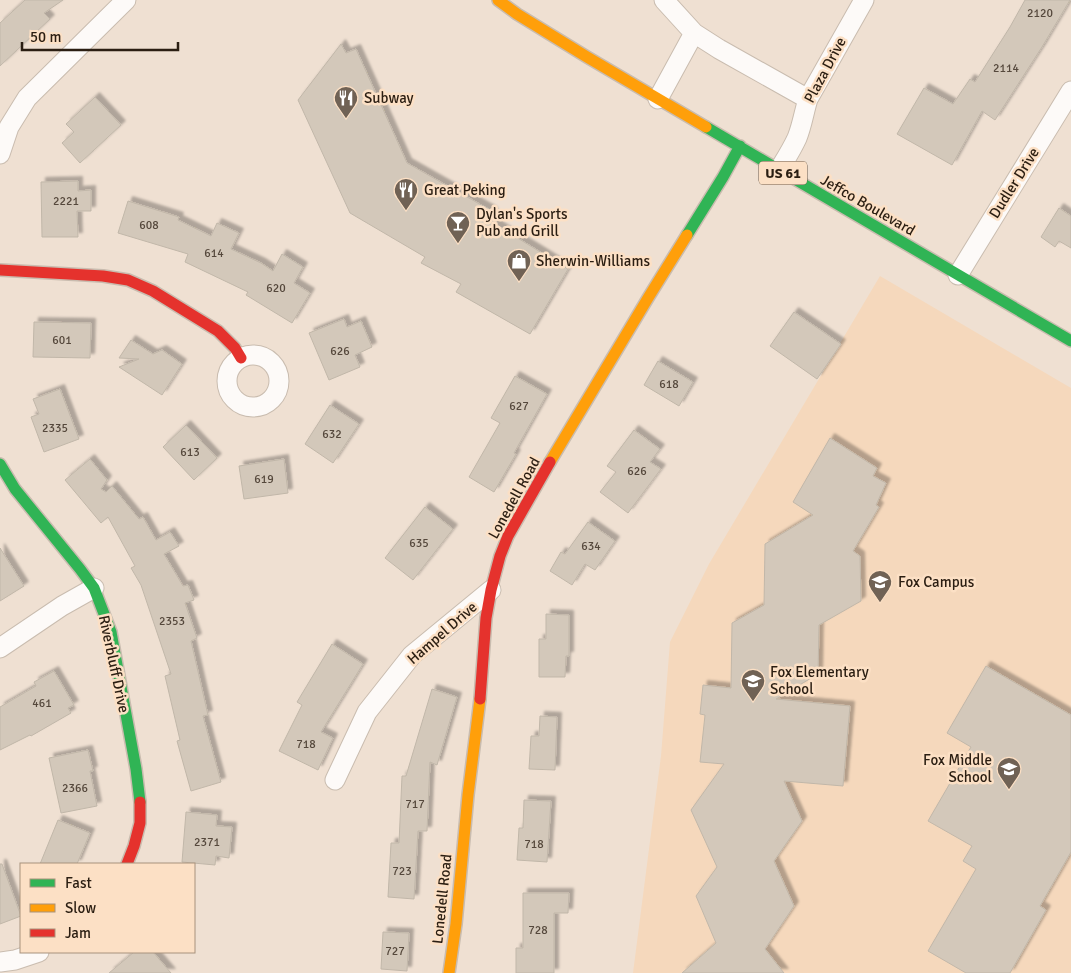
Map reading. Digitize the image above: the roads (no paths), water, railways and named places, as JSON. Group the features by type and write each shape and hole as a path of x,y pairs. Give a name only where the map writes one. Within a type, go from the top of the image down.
{"street":[{"path":"0,154 9,127 27,98 126,0"},
{"name":"Jeffco Boulevard","path":"498,0 517,14 658,99 1071,341"},
{"path":"664,0 694,33 808,99"},
{"name":"Plaza Drive","path":"779,170 796,140 808,99 864,0"},
{"path":"658,99 694,33"},
{"name":"Dudler Drive","path":"958,275 1071,91"},
{"name":"Lonedell Road","path":"449,973 480,701 486,618 500,556 528,500 740,146"},
{"path":"0,270 85,274 128,280 153,291 214,328 227,338 241,358"},
{"name":"Riverbluff Drive","path":"0,464 15,489 94,588 103,610 110,632 139,794 140,823 127,863"},
{"path":"0,648 62,606 94,588"},
{"name":"Hampel Drive","path":"335,780 367,712 412,655 491,590"},
{"path":"0,962 15,960 36,953"}],"place":[{"name":"Subway","path":"346,119"},
{"name":"Great Peking","path":"406,211"},
{"name":"Dylan's Sports Pub and Grill","path":"458,244"},
{"name":"Sherwin-Williams","path":"519,282"},
{"name":"Fox Campus","path":"880,603"},
{"name":"Fox Elementary School","path":"753,702"},
{"name":"Fox Middle School","path":"1009,790"}]}
